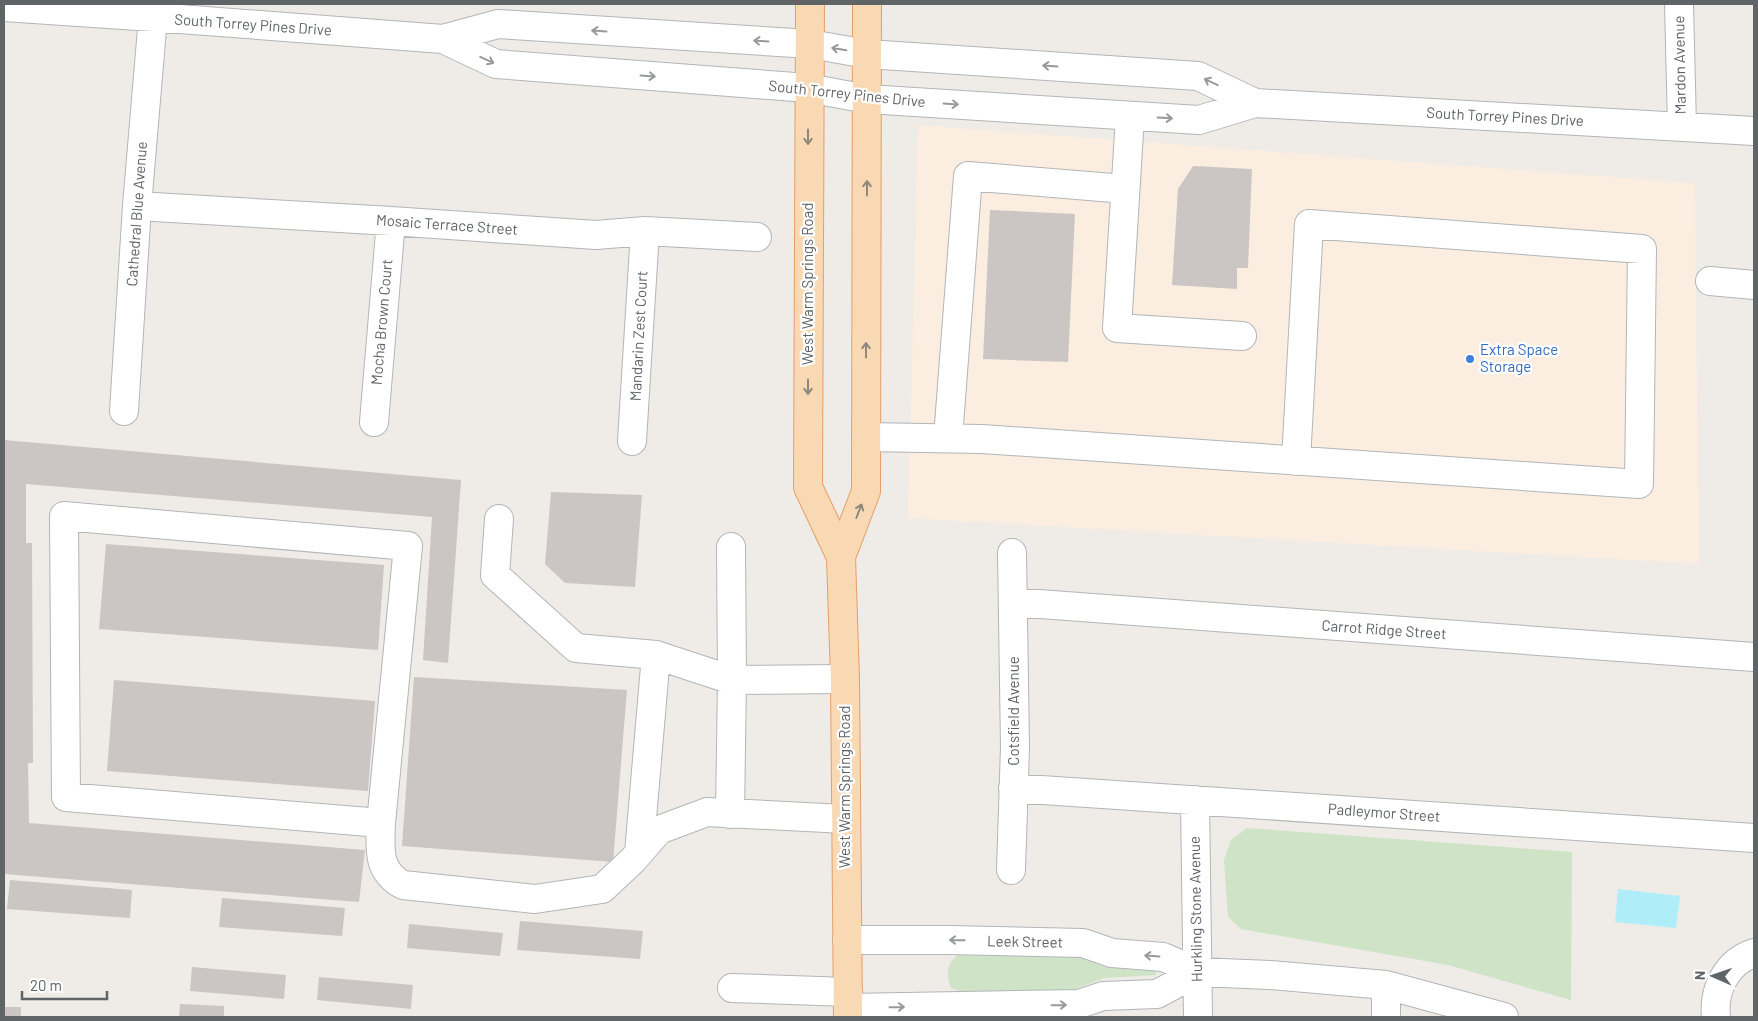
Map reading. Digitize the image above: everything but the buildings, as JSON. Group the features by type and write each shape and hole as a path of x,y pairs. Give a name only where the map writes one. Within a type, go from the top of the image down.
{"main road":[{"name":"West Warm Springs Road","path":"810,4 808,88 808,487 841,557"},
{"name":"West Warm Springs Road","path":"848,1006 841,557 866,492 867,4"}],"street":[{"name":"Mardon Avenue","path":"1679,4 1682,127"},
{"name":"South Torrey Pines Drive","path":"4,7 443,39 498,24 810,44 867,54 1198,76 1255,102 1754,131"},
{"name":"Cathedral Blue Avenue","path":"124,411 137,206 152,17"},
{"name":"South Torrey Pines Drive","path":"443,39 496,64 808,88 867,99 1199,120 1255,102"},
{"path":"1130,116 1117,328 1242,336"},
{"path":"948,438 968,176 1125,189"},
{"name":"Mosaic Terrace Street","path":"137,206 596,235 645,231 757,237"},
{"name":"Mocha Brown Court","path":"374,422 391,221"},
{"path":"866,437 948,438 1639,484 1642,249 1309,224 1296,461"},
{"name":"Mandarin Zest Court","path":"632,441 645,231"},
{"path":"1710,281 1754,285"},
{"path":"381,823 66,797 64,516 408,546 381,823 382,861 392,879 403,885 535,898 602,889 639,853 659,830 706,812 845,819"},
{"path":"499,519 495,574 576,648 656,655 732,680 844,679"},
{"path":"730,814 731,547"},
{"name":"Cotsfield Avenue","path":"1010,870 1015,748 1012,553"},
{"name":"Carrot Ridge Street","path":"1013,602 1754,657"},
{"path":"639,853 656,655"},
{"name":"Padleymor Street","path":"1013,788 1754,838"},
{"name":"Hurkling Stone Avenue","path":"1195,800 1198,1017"},
{"name":"Leek Street","path":"847,940 1083,943 1112,953 1163,957 1198,972 1270,975 1386,985 1504,1017"},
{"path":"1714,1017 1716,998 1721,981 1732,966 1746,956 1754,954"},
{"path":"732,988 848,1006 1079,1004 1103,996 1157,994 1198,972"},
{"path":"1386,985 1386,1017"}],"shaded area":[{"path":"918,125 1695,183 1699,564 908,518"}],"green space":[{"path":"1247,828 1572,852 1571,1000 1448,965 1241,929 1228,917 1224,860 1231,840"},
{"path":"1072,954 1105,967 1154,968 1156,975 1105,978 1072,990 982,992 961,992 951,988 948,978 949,967 957,955"}],"water":[{"path":"1618,889 1680,896 1676,928 1615,922"}],"place":[{"name":"Extra Space Storage","path":"1470,359"}]}
